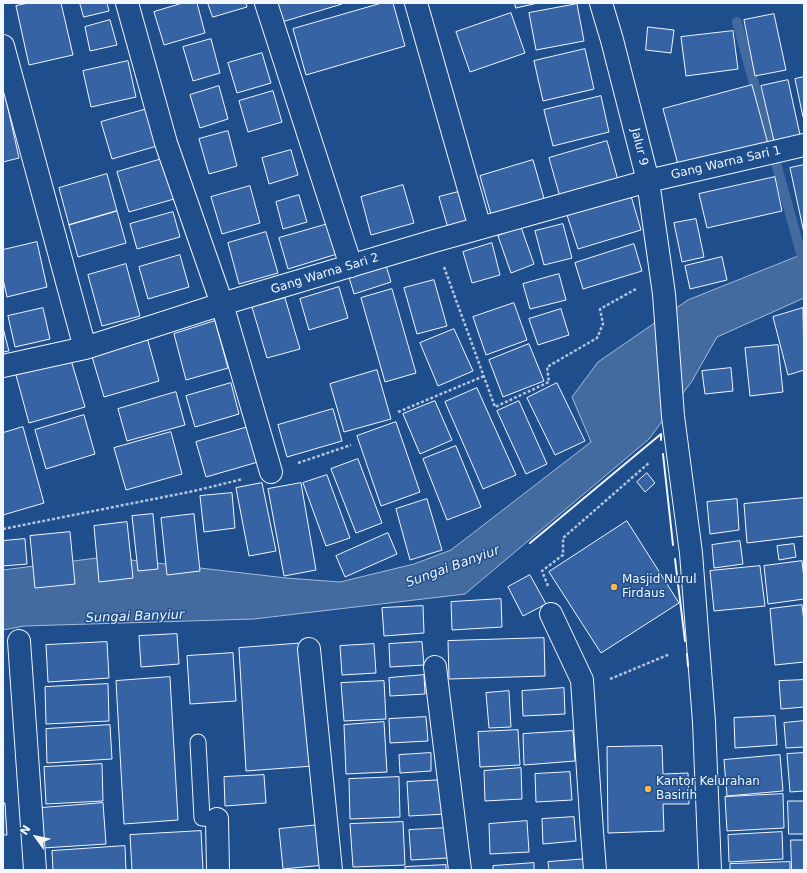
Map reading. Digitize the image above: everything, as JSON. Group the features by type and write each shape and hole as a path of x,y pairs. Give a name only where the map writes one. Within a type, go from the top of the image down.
{"street":[{"path":"127,3 166,143 222,304 272,472"},
{"path":"266,3 351,266"},
{"path":"416,3 480,228"},
{"name":"Jalur 9","path":"601,3 648,181 662,285 675,439 691,553 704,722 710,870"},
{"path":"3,46 85,348"},
{"name":"Gang Warna Sari 1","path":"648,181 804,145"},
{"name":"Gang Warna Sari 2","path":"3,366 85,348 222,304 434,241 648,181"},
{"path":"551,614 582,680 595,870"},
{"path":"19,641 36,870"},
{"path":"309,649 331,870"},
{"path":"435,667 460,870"},
{"path":"217,819 218,870"}],"lane":[{"path":"198,742 202,818 217,819"}],"path":[{"path":"434,241 495,407 549,382 547,367 597,338 603,324 600,309 662,285"},
{"path":"398,412 484,376"},
{"path":"551,614 556,606 542,570 563,555 563,538 675,439"},
{"path":"3,529 194,491 272,472 351,445"},
{"path":"582,690 698,643"}],"water":[{"name":"Sungai Banyiur","path":"804,254 804,298 717,337 692,381 649,439 465,594 254,619 24,626 3,630 3,570 105,557 286,578 340,582 414,564 451,550 591,442 572,397 598,362 688,300"}],"building":[{"path":"29,3 61,3 73,55 29,65 16,6"},
{"path":"80,3 107,3 109,11 84,17"},
{"path":"183,3 197,3 205,33 164,45 154,12"},
{"path":"208,3 246,3 247,7 213,17"},
{"path":"277,3 342,3 342,4 282,22"},
{"path":"382,3 393,3 405,46 306,75 293,29"},
{"path":"515,3 538,3 516,8"},
{"path":"577,4 584,41 536,50 529,13"},
{"path":"511,13 525,53 470,72 456,32"},
{"path":"774,14 786,70 755,76 744,20"},
{"path":"110,20 117,45 90,51 85,27"},
{"path":"648,27 674,30 671,53 646,50"},
{"path":"733,31 738,69 686,76 681,37"},
{"path":"211,39 220,73 193,81 183,47"},
{"path":"585,49 594,89 543,101 534,61"},
{"path":"262,53 271,83 237,93 228,63"},
{"path":"128,61 136,97 91,107 83,71"},
{"path":"804,77 804,117 803,117 795,79"},
{"path":"788,80 800,135 774,141 761,86"},
{"path":"752,85 768,144 679,168 663,109"},
{"path":"3,86 19,158 3,162"},
{"path":"219,86 228,119 200,128 190,95"},
{"path":"273,91 282,122 248,132 239,101"},
{"path":"601,96 609,132 553,146 544,110"},
{"path":"147,109 157,146 112,159 101,122"},
{"path":"228,131 237,166 209,174 199,139"},
{"path":"607,141 618,180 560,197 549,158"},
{"path":"291,150 298,175 269,184 262,158"},
{"path":"162,159 174,199 129,212 117,172"},
{"path":"533,160 545,202 492,218 480,176"},
{"path":"804,165 804,233 790,168"},
{"path":"107,174 117,211 69,225 59,188"},
{"path":"775,177 782,211 707,228 699,194"},
{"path":"403,185 414,223 371,235 361,197"},
{"path":"250,186 260,223 222,234 211,197"},
{"path":"458,192 467,222 448,228 439,197"},
{"path":"299,195 307,222 283,229 276,202"},
{"path":"631,196 641,230 578,249 567,215"},
{"path":"117,211 126,243 78,257 69,225"},
{"path":"173,212 180,237 137,249 130,224"},
{"path":"696,219 704,257 682,262 674,223"},
{"path":"328,224 337,254 288,269 279,238"},
{"path":"563,224 572,258 544,265 535,231"},
{"path":"521,227 534,264 511,273 498,236"},
{"path":"266,232 278,273 239,284 228,243"},
{"path":"37,242 47,287 7,297 3,279 3,250"},
{"path":"492,243 500,275 472,283 463,252"},
{"path":"634,244 642,271 583,289 575,263"},
{"path":"180,255 189,287 148,299 139,267"},
{"path":"722,257 727,280 690,289 685,266"},
{"path":"385,262 391,282 354,294 348,274"},
{"path":"126,264 140,316 102,326 88,275"},
{"path":"559,274 566,300 530,309 523,284"},
{"path":"434,280 447,326 417,334 404,288"},
{"path":"339,287 348,318 309,330 300,299"},
{"path":"392,289 416,373 385,382 361,298"},
{"path":"285,298 300,349 267,358 252,307"},
{"path":"514,303 527,340 486,355 473,317"},
{"path":"43,308 50,339 15,347 8,316"},
{"path":"803,308 804,370 788,375 773,317"},
{"path":"561,309 569,335 538,345 529,319"},
{"path":"215,321 228,368 186,380 174,334"},
{"path":"3,328 9,351 3,352"},
{"path":"454,329 473,371 438,386 420,343"},
{"path":"146,334 159,381 104,397 90,350"},
{"path":"529,344 544,381 503,397 489,360"},
{"path":"778,345 783,392 750,396 745,348"},
{"path":"71,360 85,407 29,423 16,375"},
{"path":"731,368 733,391 705,394 702,371"},
{"path":"377,370 391,419 344,432 330,384"},
{"path":"231,383 239,414 195,427 186,396"},
{"path":"557,383 585,441 555,455 527,398"},
{"path":"477,388 516,475 483,489 445,402"},
{"path":"176,392 185,425 127,441 118,409"},
{"path":"435,401 452,440 420,454 403,414"},
{"path":"519,401 547,464 526,474 497,411"},
{"path":"333,409 342,441 287,457 278,425"},
{"path":"84,415 95,454 46,469 35,430"},
{"path":"396,422 420,492 381,506 357,436"},
{"path":"23,427 44,503 3,515 3,433"},
{"path":"248,427 258,462 206,477 196,442"},
{"path":"171,432 182,474 126,490 114,448"},
{"path":"456,446 481,507 447,520 423,459"},
{"path":"358,459 382,523 356,533 331,469"},
{"path":"647,473 655,483 645,492 637,482"},
{"path":"327,475 350,538 326,546 303,483"},
{"path":"262,483 276,551 249,556 236,488"},
{"path":"301,483 316,570 284,576 268,489"},
{"path":"232,493 235,528 204,532 200,496"},
{"path":"804,498 804,536 747,543 744,504"},
{"path":"427,499 442,550 410,560 396,509"},
{"path":"737,499 739,530 710,534 707,502"},
{"path":"153,514 158,569 138,571 132,516"},
{"path":"194,514 200,571 167,575 161,518"},
{"name":"Masjid Nurul Firdaus","path":"627,521 679,603 601,653 549,572"},
{"path":"127,522 133,578 99,582 94,526"},
{"path":"70,532 75,584 35,588 30,536"},
{"path":"388,533 397,554 345,577 336,556"},
{"path":"25,539 27,564 3,566 3,541"},
{"path":"740,541 743,564 714,568 712,545"},
{"path":"794,544 796,557 779,560 777,546"},
{"path":"802,561 804,599 768,604 764,566"},
{"path":"760,566 765,606 714,611 710,571"},
{"path":"530,575 546,604 523,616 508,587"},
{"path":"501,599 502,627 452,630 451,602"},
{"path":"802,605 804,622 804,662 775,665 770,609"},
{"path":"423,606 424,633 384,636 382,608"},
{"path":"177,634 179,664 141,667 139,636"},
{"path":"544,638 545,676 449,679 448,641"},
{"path":"107,642 109,678 48,682 46,645"},
{"path":"422,642 424,665 390,667 389,644"},
{"path":"306,643 313,766 246,771 239,648"},
{"path":"374,644 376,673 342,675 340,646"},
{"path":"233,653 236,701 190,704 187,656"},
{"path":"424,675 425,694 390,696 389,678"},
{"path":"170,677 178,820 124,824 116,681"},
{"path":"804,680 804,707 781,709 779,681"},
{"path":"384,681 386,719 344,721 341,683"},
{"path":"108,684 109,721 46,724 45,687"},
{"path":"564,688 565,714 523,716 522,691"},
{"path":"509,691 511,727 489,728 486,693"},
{"path":"775,716 777,745 735,748 734,718"},
{"path":"426,717 428,741 390,743 389,719"},
{"path":"804,721 804,747 786,748 784,723"},
{"path":"384,722 387,772 346,774 344,725"},
{"path":"110,725 112,759 47,763 46,729"},
{"path":"518,730 520,765 480,767 478,732"},
{"path":"573,731 575,761 524,765 523,734"},
{"name":"Kantor Kelurahan Basirih","path":"662,746 663,774 688,773 689,804 663,804 664,831 608,833 607,747"},
{"path":"431,753 431,771 400,773 399,755"},
{"path":"804,753 804,791 790,792 787,754"},
{"path":"780,755 783,791 727,796 724,760"},
{"path":"102,764 103,801 46,804 44,767"},
{"path":"521,768 522,799 485,801 484,771"},
{"path":"570,772 572,800 536,802 535,774"},
{"path":"264,775 266,803 225,806 224,777"},
{"path":"399,777 400,817 350,819 349,779"},
{"path":"444,780 446,814 409,816 407,782"},
{"path":"783,794 784,828 727,831 725,797"},
{"path":"788,801 804,801 804,834 789,834"},
{"path":"3,803 5,803 7,835 3,835"},
{"path":"103,803 106,844 43,848 41,808"},
{"path":"574,817 576,841 543,844 542,819"},
{"path":"527,821 529,852 490,854 489,824"},
{"path":"403,822 405,865 353,867 350,824"},
{"path":"319,825 324,865 283,869 279,829"},
{"path":"447,828 448,858 411,860 409,830"},
{"path":"201,831 203,870 132,870 130,835"},
{"path":"782,832 783,859 729,862 728,835"},
{"path":"791,840 804,840 804,870 792,870"},
{"path":"125,846 126,870 53,870 52,851"},
{"path":"587,859 587,870 549,870 548,862"},
{"path":"790,862 790,870 730,870 730,864"},
{"path":"534,863 534,870 493,870 493,866"},
{"path":"446,865 446,870 405,870 405,867"}],"waterway":[{"path":"737,22 802,257"}],"wall":[{"path":"530,543 661,434 661,440"},
{"path":"663,454 673,545"},
{"path":"675,559 685,641"},
{"path":"687,654 688,666"}],"place":[{"name":"Masjid Nurul Firdaus","path":"614,587"},
{"name":"Kantor Kelurahan Basirih","path":"648,789"}]}
